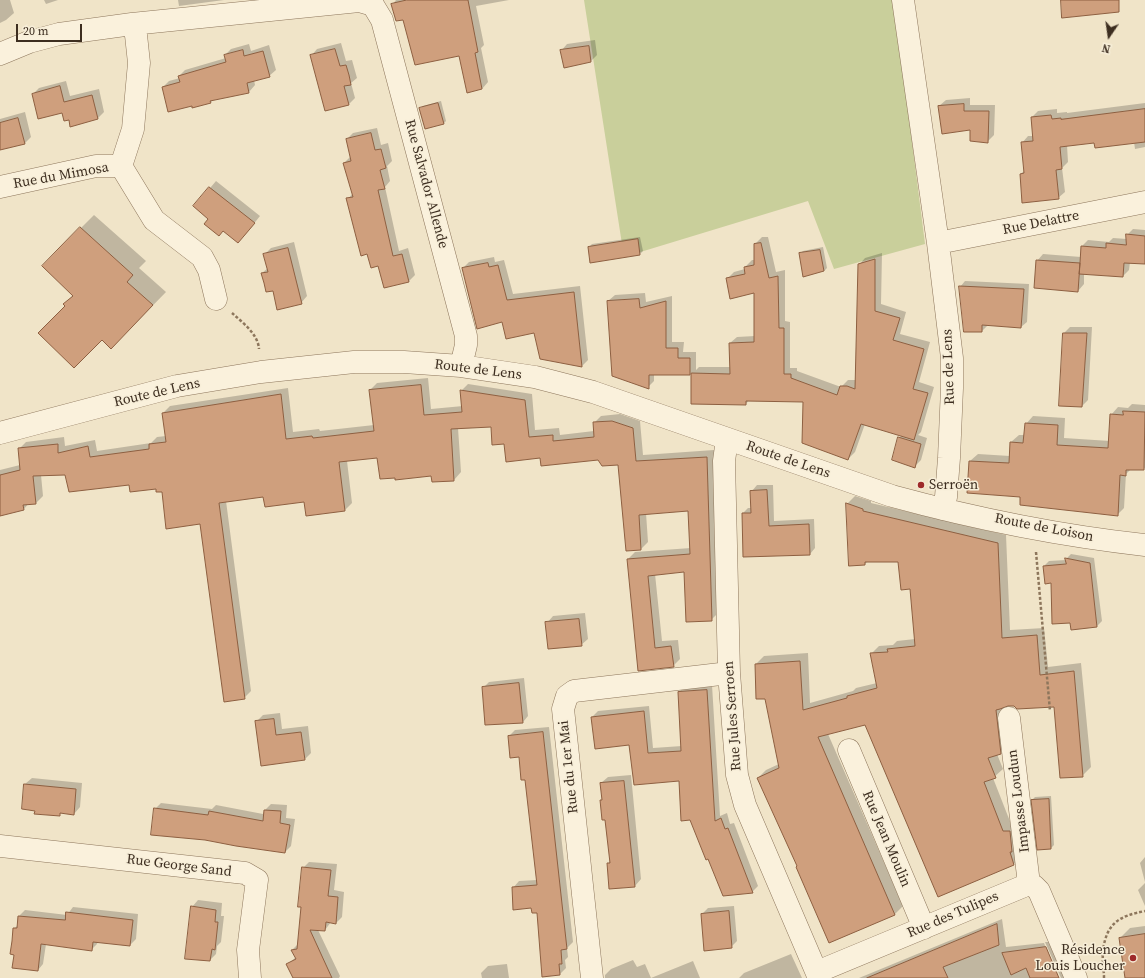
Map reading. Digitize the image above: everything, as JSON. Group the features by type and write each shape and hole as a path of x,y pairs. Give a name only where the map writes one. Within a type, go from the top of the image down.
{"street":[{"name":"Rue de Lens","path":"903,0 937,234 952,358 949,458 946,497 943,509"},
{"name":"Rue Salvador Allende","path":"0,54 29,42 59,34 132,24 359,1 375,3 382,20 466,336 466,345 461,366"},
{"path":"132,24 136,35 140,62 133,129 122,166 154,220 202,257 210,270 216,299"},
{"name":"Rue du Mimosa","path":"0,187 96,166 122,166"},
{"name":"Rue Delattre","path":"937,234 1145,202"},
{"name":"Route de Lens","path":"0,433 177,386 260,372 354,362 404,362 461,366 535,377 593,392 892,496 943,509"},
{"name":"Rue Jules Serroen","path":"727,439 724,461 729,673 737,775 745,805 818,975"},
{"name":"Route de Loison","path":"943,509 1092,538 1145,545"},
{"name":"Rue du 1er Mai","path":"592,978 563,709 567,696 574,691 729,673"},
{"name":"Impasse Loudun","path":"1009,718 1028,884"},
{"name":"Rue Jean Moulin","path":"849,750 924,928"},
{"name":"Rue George Sand","path":"0,846 245,873 257,880 248,950 250,978"},
{"path":"1028,884 1034,886 1039,892 1076,978"},
{"name":"Rue des Tulipes","path":"818,975 1028,884"}],"path":[{"path":"216,299 248,327 258,342 260,372"},
{"path":"1034,527 1050,711"},
{"path":"1104,978 1103,950 1110,928 1116,921 1123,917 1145,911"}],"green space":[{"path":"584,0 894,0 925,244 834,269 808,201 624,257"}],"building":[{"path":"407,0 468,0 478,52 475,53 482,89 467,93 459,56 415,65 403,20 396,21 391,4"},
{"path":"1061,0 1119,0 1119,12 1062,18"},
{"path":"589,46 591,62 564,68 560,50"},
{"path":"335,49 340,66 346,65 349,75 351,85 344,86 349,105 325,111 310,55"},
{"path":"243,50 244,56 263,51 270,77 247,83 249,93 210,101 211,103 192,108 192,106 168,112 162,87 180,82 178,76 226,62 224,55"},
{"path":"60,86 64,102 92,95 98,119 70,127 69,120 64,121 62,113 38,119 32,94"},
{"path":"438,103 444,124 425,129 419,108"},
{"path":"964,104 964,111 989,111 988,143 970,141 970,130 942,134 938,106"},
{"path":"1145,109 1145,142 1095,148 1094,143 1060,147 1062,169 1056,170 1059,199 1022,203 1020,174 1024,173 1021,142 1033,141 1031,117 1051,115 1052,119 1061,119"},
{"path":"18,118 25,144 0,150 0,123"},
{"path":"371,133 375,150 381,149 386,168 380,170 385,189 378,190 393,256 402,254 409,282 384,288 378,266 371,268 367,254 361,256 346,198 353,197 343,163 351,161 346,139"},
{"path":"209,187 255,223 238,243 223,231 219,236 204,224 208,219 193,206"},
{"path":"80,227 133,275 127,282 153,305 111,349 102,340 74,368 38,333 65,306 63,304 73,296 42,266"},
{"path":"1126,234 1145,236 1145,264 1124,263 1123,277 1079,274 1078,292 1034,288 1036,260 1080,263 1081,246 1106,248 1106,243 1126,245"},
{"path":"638,239 640,255 590,263 588,247"},
{"path":"761,243 769,278 778,276 779,328 784,328 784,374 791,374 791,378 837,395 840,386 847,386 855,389 858,264 875,259 875,311 900,318 893,340 924,349 913,389 928,393 914,440 861,424 848,460 802,443 803,402 746,401 746,405 691,404 691,373 730,374 729,343 754,342 754,293 730,299 726,278 745,274 744,267 754,265 754,244"},
{"path":"288,248 302,304 277,310 273,291 266,292 261,273 268,272 263,254"},
{"path":"820,250 824,271 803,277 799,253"},
{"path":"488,263 489,267 498,265 507,300 574,292 582,367 540,359 534,333 506,339 502,322 477,329 462,268"},
{"path":"959,286 1024,289 1021,328 982,325 982,332 964,332"},
{"path":"639,299 640,308 666,301 666,348 678,348 678,358 690,358 690,375 649,375 649,389 612,376 607,301"},
{"path":"1063,333 1087,333 1082,407 1059,406"},
{"path":"421,385 424,415 462,412 460,390 525,400 529,437 553,435 553,441 594,437 593,422 612,421 633,428 636,461 707,457 712,621 686,622 684,572 648,576 655,648 671,646 674,667 638,671 627,559 690,554 688,511 639,515 641,550 626,551 618,465 602,466 598,460 541,466 540,458 506,462 504,444 492,445 491,427 451,429 454,481 432,482 431,476 395,480 395,478 380,479 377,458 339,462 345,511 306,516 304,502 265,507 263,497 219,503 245,699 224,702 200,524 166,529 162,492 156,492 156,489 130,492 129,485 69,492 65,475 33,476 36,504 23,505 24,510 0,516 0,475 20,470 18,448 58,444 58,453 88,446 90,457 149,449 149,444 166,442 162,413 281,394 286,439 312,436 313,438 374,431 369,390"},
{"path":"1123,411 1145,412 1144,470 1126,470 1126,476 1120,475 1118,516 1020,505 1020,497 967,493 969,461 1009,463 1010,442 1023,443 1025,423 1058,425 1057,445 1108,448 1110,414 1123,415"},
{"path":"898,437 921,444 915,468 892,460"},
{"path":"767,490 769,526 809,524 810,555 743,557 742,513 751,513 750,491"},
{"path":"846,503 863,509 863,511 998,543 1002,638 1037,635 1040,675 1074,671 1083,777 1060,778 1054,707 1017,709 1014,706 1008,706 996,710 1001,754 988,758 996,778 984,782 1003,831 1010,831 1012,852 1010,852 1014,865 938,897 865,725 818,737 895,915 829,943 796,867 797,866 757,778 779,768 765,699 756,699 755,664 800,661 803,710 877,688 870,653 888,652 887,649 915,646 910,589 901,590 898,562 865,562 865,565 849,566"},
{"path":"1065,558 1090,563 1097,627 1071,630 1070,623 1052,624 1051,583 1045,584 1043,566 1066,564"},
{"path":"579,619 582,646 548,649 545,622"},
{"path":"519,683 523,723 485,725 482,687"},
{"path":"707,690 715,821 721,818 725,829 728,828 753,893 723,896 708,859 706,860 690,820 681,821 679,781 634,785 629,745 595,749 591,717 644,711 648,753 681,751 678,692"},
{"path":"274,719 276,735 301,732 305,760 261,766 255,721"},
{"path":"543,732 567,949 561,950 562,964 559,964 560,975 542,977 537,913 532,913 531,908 513,910 512,887 537,885 525,780 521,780 519,757 510,758 508,736"},
{"path":"624,781 635,887 609,889 607,863 610,863 605,820 602,820 600,783"},
{"path":"24,784 76,789 74,815 60,813 60,816 34,814 35,811 22,809"},
{"path":"1049,799 1051,849 1037,850 1031,800"},
{"path":"154,808 208,815 209,811 263,821 264,810 281,811 280,823 290,825 285,853 205,840 151,835"},
{"path":"302,867 331,870 328,896 338,897 336,924 326,922 325,931 310,930 332,978 293,978 286,964 296,959 291,950 297,949 301,907 298,907"},
{"path":"191,906 216,910 215,922 218,922 215,950 212,949 210,961 185,959"},
{"path":"729,911 732,948 704,951 701,914"},
{"path":"66,912 133,920 130,946 93,942 92,951 41,944 38,971 12,968 14,955 10,954 13,928 17,928 18,916 65,920"},
{"path":"997,924 999,945 943,967 948,978 867,978"},
{"name":"Résidence Louis Loucher","path":"1145,934 1145,978 1125,978 1119,938"},
{"path":"1046,947 1059,978 1030,978 1026,968 1011,975 1002,953"}],"place":[{"name":"Serroën","path":"921,485"},
{"name":"Résidence Louis Loucher","path":"1133,958"}]}
